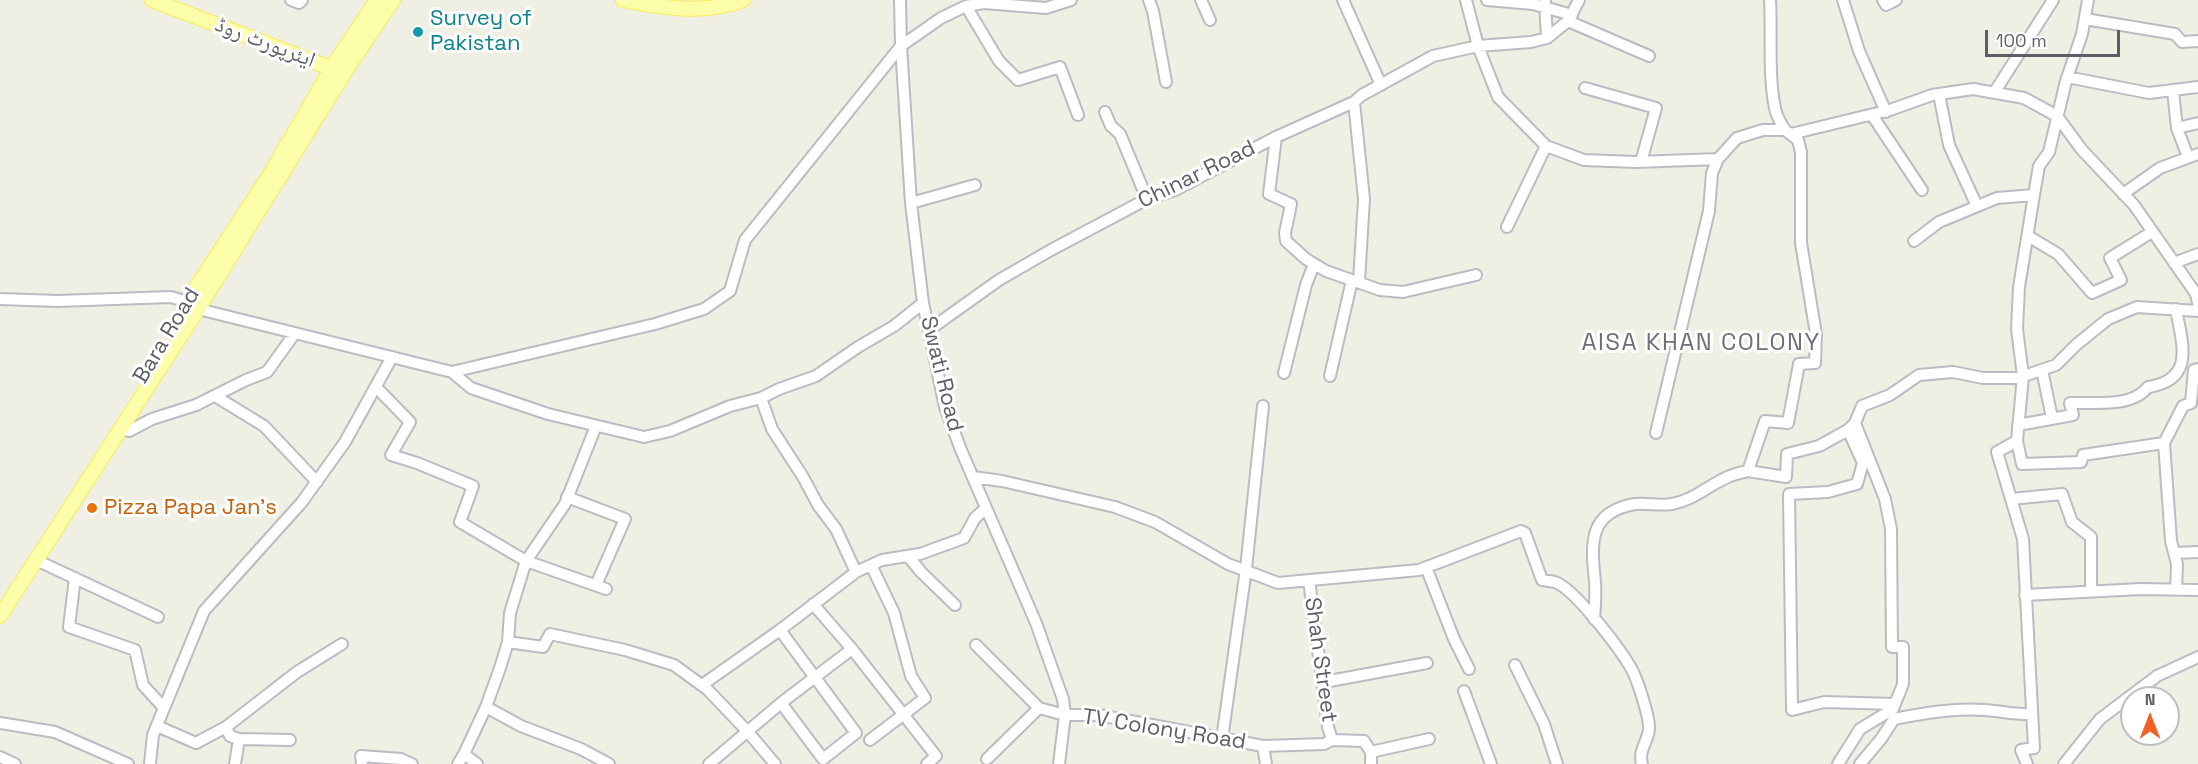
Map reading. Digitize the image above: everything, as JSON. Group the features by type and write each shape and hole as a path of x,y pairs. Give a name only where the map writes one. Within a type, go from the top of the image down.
{"main road":[{"name":"ایئرپورٹ روڈ","path":"152,0 338,71"},
{"path":"338,71 377,0"},
{"path":"338,71 393,0"},
{"path":"623,0 654,6 700,10 730,5 743,0"},
{"name":"Bara Road","path":"0,602 64,510 193,308 199,283 338,71"},
{"path":"0,616 36,560 64,510 120,428 193,308"}],"street":[{"path":"291,0 299,3 302,0"},
{"name":"Swati Road","path":"900,0 911,203 924,303 945,407 1036,623 1063,699 1065,715 1059,764"},
{"path":"452,372 655,324 704,309 730,291 745,240 901,46 941,18 966,6 985,2 1046,8 1071,0"},
{"path":"1149,0 1166,82"},
{"path":"1201,0 1210,20"},
{"path":"1343,0 1381,85"},
{"path":"1466,0 1478,46 1498,97 1546,146 1584,160 1641,162 1718,159"},
{"path":"1487,0 1545,4 1649,56"},
{"path":"1547,38 1570,18 1579,0"},
{"path":"1748,471 1765,421 1788,423 1799,364 1815,363 1816,334 1801,243 1801,152 1798,140 1788,132 1775,111 1770,0"},
{"path":"1843,0 1859,51 1886,112"},
{"path":"1883,0 1886,5 1896,0"},
{"path":"1994,93 2053,0"},
{"path":"2088,0 2082,34 2067,77 2049,152 2039,166 2019,287 2017,329 2023,376 2017,441 2022,464 2081,462 2083,455 2164,442"},
{"path":"1545,4 1547,38"},
{"path":"966,6 999,61 1018,80 1060,67 1078,115"},
{"path":"2085,19 2175,34 2182,42 2198,41"},
{"name":"Chinar Road","path":"929,330 999,280 1147,199 1175,190 1207,175 1276,136 1354,102 1433,56 1478,46 1531,42 1547,38"},
{"path":"2067,77 2149,93 2198,87"},
{"path":"1586,88 1656,108 1641,162"},
{"path":"1656,433 1709,211 1712,173 1718,159 1737,138 1763,130 1788,132 1886,112 1939,94 1972,89 2024,98 2057,116 2082,150 2134,205 2197,298"},
{"path":"2123,194 2160,168 2193,156 2177,128 2173,91"},
{"path":"1939,94 1949,145 1977,206"},
{"path":"1330,376 1356,281 1364,199 1354,102"},
{"path":"1105,112 1111,126 1120,134 1147,199"},
{"path":"1872,115 1922,190"},
{"path":"2177,128 2198,123"},
{"path":"1276,136 1269,195 1291,204 1284,233 1286,241 1314,264 1326,271 1380,290 1402,292 1476,275"},
{"path":"1507,227 1546,146"},
{"path":"911,203 975,185"},
{"path":"1914,241 1939,222 1997,198 2034,195"},
{"path":"2028,236 2058,254 2092,293 2121,280 2110,258 2152,232"},
{"path":"2174,263 2198,254"},
{"path":"1284,373 1306,285 1314,264"},
{"path":"0,299 58,301 171,297 193,308 452,372 471,388 548,414 645,437 670,430 730,406 761,398 816,376 894,326 924,303"},
{"path":"1594,618 1596,585 1592,557 1594,536 1599,522 1612,511 1636,504 1672,504 1702,493 1730,476 1748,471 1786,477 1788,454 1819,446 1851,427 1862,406 1890,395 1919,375 1953,372 1983,378 2023,376 2056,365 2108,319 2137,307 2198,310"},
{"path":"2018,425 2073,415 2070,403 2118,402 2142,395 2148,387 2158,386 2176,375 2184,360 2176,309"},
{"path":"120,428 129,431 152,419 215,396 267,372 295,333"},
{"path":"150,764 153,735 204,611 302,502 317,482 345,442 392,357"},
{"path":"2176,590 2177,564 2169,517 2164,442 2183,406 2190,402 2194,370 2198,369"},
{"path":"2042,370 2052,418"},
{"path":"376,387 410,422 391,455 473,486 460,522 526,561 601,587 625,519 567,497"},
{"path":"215,396 264,426 317,482"},
{"path":"761,398 771,429 804,477 818,505 836,529 856,572"},
{"path":"1222,739 1246,569 1263,406"},
{"path":"458,764 486,707 508,642 510,613 526,561 565,504 596,426"},
{"path":"1838,764 1860,729 1893,709 1903,684 1903,647 1892,647 1891,529 1885,500 1851,427"},
{"path":"1851,427 1863,463 1857,484 1828,492 1789,494 1792,710 1824,702 1895,704"},
{"path":"2017,441 1996,452 2023,539 2034,748 2021,750 2027,764"},
{"path":"973,477 1002,481 1115,507 1155,522 1228,564 1278,583 1419,570 1521,531 1525,534 1542,580 1562,586 1594,618 1632,669 1643,700 1649,729 1640,756 1642,764"},
{"path":"2011,500 2062,494 2072,522 2091,537 2091,591"},
{"path":"702,685 780,630 856,572 882,560 920,554 964,538 975,518 986,508"},
{"path":"2174,553 2198,552"},
{"path":"908,556 955,605"},
{"path":"36,560 158,617"},
{"path":"870,740 925,698 911,676 894,612 871,565"},
{"path":"1426,567 1454,639 1469,669"},
{"path":"75,578 69,627 135,650 143,685 164,708"},
{"name":"Shah Street","path":"1309,580 1328,727 1332,740"},
{"path":"2025,595 2091,591 2198,590"},
{"path":"813,604 852,649 936,756 927,764"},
{"path":"780,630 856,733 823,759 781,703"},
{"path":"508,642 543,647 550,634 625,650 674,665 702,685 776,764"},
{"path":"157,726 196,743 226,727 297,672 342,644"},
{"path":"976,645 1040,708 987,759"},
{"path":"709,764 781,703 852,649"},
{"path":"2064,764 2100,719 2157,676 2198,657"},
{"path":"1323,682 1427,663"},
{"path":"1515,665 1544,724 1557,764"},
{"path":"1464,691 1491,764"},
{"path":"486,707 521,726 581,749 609,764"},
{"name":"TV Colony Road","path":"1040,708 1065,715 1099,715 1263,746 1324,744 1332,740 1364,741 1371,752"},
{"path":"1860,764 1894,719 1949,711 1985,710 2015,715 2032,714"},
{"path":"0,723 55,732 128,764"},
{"path":"226,727 230,736 239,739 290,740"},
{"path":"235,764 239,739"},
{"path":"1371,764 1371,752 1429,739"},
{"path":"1263,746 1266,764"},
{"path":"464,754 477,764"},
{"path":"363,764 362,756 401,759 412,764"},
{"path":"0,757 15,764"}],"place":[{"name":"Survey of Pakistan","path":"418,32"},
{"name":"Pizza Papa Jan's","path":"92,508"}],"district":[{"name":"AISA KHAN COLONY","path":"1701,343"}]}
